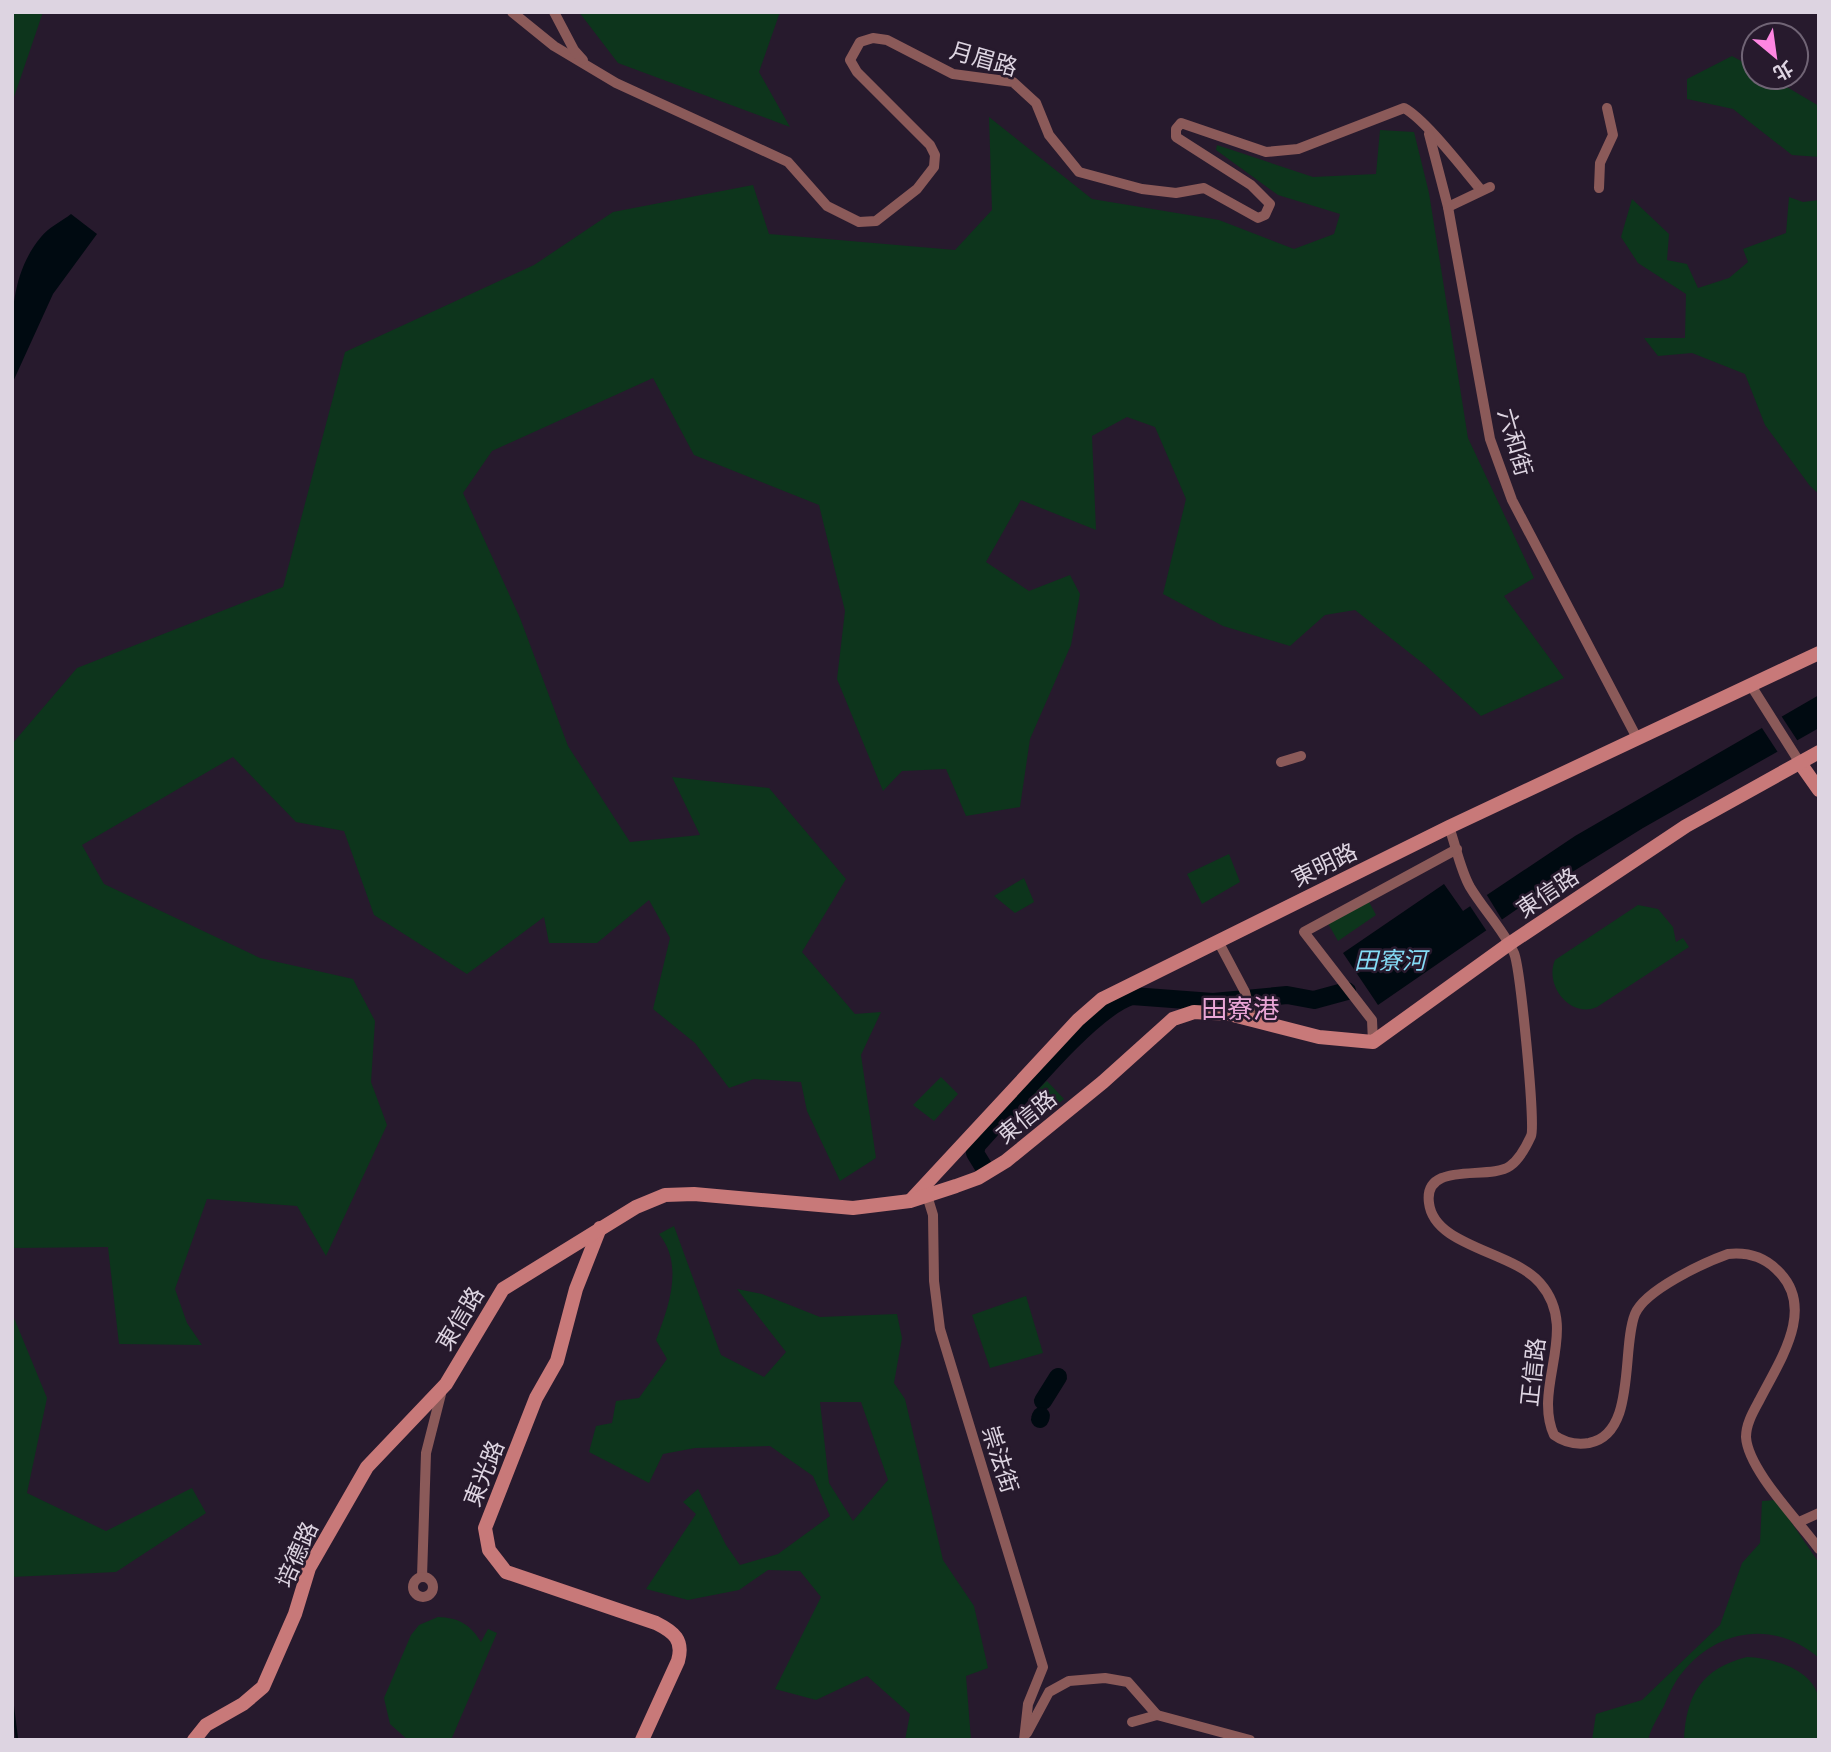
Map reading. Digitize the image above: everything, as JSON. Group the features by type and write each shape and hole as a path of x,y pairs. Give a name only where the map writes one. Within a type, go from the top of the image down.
{"main road":[{"name":"東明路","path":"910,1201 926,1191 1078,1020 1102,999 1449,827 1819,653"},
{"name":"東信路","path":"926,1191 978,1178 1006,1161 1103,1083 1173,1019 1205,1011 1251,1013 1319,1037 1373,1042 1509,944 1686,826 1819,752"},
{"path":"1800,763 1819,790"},
{"name":"東信路","path":"446,1384 503,1289 652,1199 665,1195 694,1194 853,1208 910,1201"},
{"name":"東光路","path":"600,1228 576,1289 557,1361 536,1398 485,1528 489,1550 506,1572 656,1623 676,1635 681,1647 678,1661 642,1740"},
{"name":"培德路","path":"194,1740 206,1725 243,1704 263,1687 295,1614 309,1568 367,1467 446,1384"}],"street":[{"name":"月眉路","path":"512,12 554,46 592,69 788,162 827,206 859,222 876,221 892,211 917,189 934,167 930,145 857,72 850,61 860,42 873,38 887,40 953,74 1013,82 1036,103 1049,135 1079,172 1165,192 1176,193 1204,188 1258,218 1265,215 1270,204 1251,186 1177,137 1175,129 1181,123 1266,152 1298,149 1404,108 1418,116 1428,131 1485,188 1448,207"},
{"path":"554,12 574,50 592,69"},
{"path":"1599,188 1601,163 1613,135 1607,108"},
{"name":"六和街","path":"1428,131 1448,207 1490,439 1512,500 1637,738"},
{"path":"1750,684 1800,763"},
{"path":"1281,762 1301,756"},
{"path":"1449,827 1463,872 1509,944"},
{"path":"1373,1042 1372,1020 1304,932 1457,849"},
{"path":"1218,941 1245,992 1251,1013"},
{"name":"正信路","path":"1509,944 1515,956 1533,1132 1510,1166 1489,1174 1462,1173 1440,1179 1430,1191 1428,1202 1432,1212 1448,1234 1514,1262 1528,1271 1548,1295 1556,1309 1558,1328 1548,1419 1554,1435 1572,1444 1600,1440 1616,1423 1635,1315 1647,1296 1728,1254 1742,1253 1772,1264 1791,1289 1794,1331 1750,1419 1747,1441 1755,1461 1819,1549"},
{"name":"崇法街","path":"926,1191 933,1216 934,1281 940,1329 1042,1667 1028,1704 1024,1739"},
{"name":"東信路","path":"425,1611 424,1597 432,1592 433,1586 428,1579 422,1577 426,1453 436,1404 446,1384"},
{"path":"1799,1522 1819,1513"},
{"name":"崇法街","path":"1024,1739 1049,1692 1069,1681 1105,1678 1128,1682 1157,1715"},
{"path":"1132,1722 1157,1715 1250,1740"}],"green space":[{"path":"12,12 43,12 12,103"},
{"path":"579,12 780,12 759,72 790,127 618,63"},
{"path":"1732,56 1740,60 1740,91 1794,91 1819,106 1819,157 1792,155 1733,109 1687,99 1687,79"},
{"path":"989,117 1092,199 1219,220 1294,249 1334,234 1340,214 1278,195 1216,150 1217,145 1313,177 1376,174 1380,130 1414,132 1429,193 1468,438 1534,578 1504,596 1564,678 1481,716 1425,665 1355,610 1325,615 1290,646 1223,626 1163,594 1186,499 1155,427 1127,417 1092,436 1096,530 1021,500 986,562 1029,591 1070,575 1080,594 1071,645 1030,739 1020,807 966,816 946,769 902,771 883,791 837,679 845,611 819,505 694,455 653,378 492,451 463,493 520,618 568,746 630,842 700,835 672,777 769,788 846,879 802,952 855,1014 881,1012 861,1055 876,1158 840,1181 807,1111 801,1082 754,1079 729,1088 695,1043 653,1009 670,938 649,900 597,943 549,943 544,917 467,974 374,915 344,831 296,822 233,757 82,845 104,884 260,958 353,979 375,1021 371,1082 387,1125 326,1256 297,1206 207,1199 175,1289 187,1323 202,1345 119,1344 108,1247 12,1248 12,744 77,668 283,587 345,352 534,265 613,212 753,185 769,234 955,250 992,210"},
{"path":"1789,197 1803,202 1819,200 1819,494 1810,486 1765,425 1745,374 1692,353 1658,356 1644,338 1685,338 1686,294 1638,263 1621,237 1632,199 1669,234 1667,260 1687,264 1698,288 1729,278 1748,262 1743,249 1786,233"},
{"path":"1229,854 1240,882 1202,904 1187,874"},
{"path":"1024,878 1034,902 1015,913 994,896"},
{"path":"1367,898 1376,915 1338,941 1326,920"},
{"path":"1638,905 1658,909 1673,927 1676,942 1683,938 1689,947 1597,1007 1577,1008 1569,1004 1556,989 1553,980 1555,960"},
{"path":"941,1077 958,1094 934,1121 913,1105"},
{"path":"1047,1081 1064,1099 1048,1112 1033,1094"},
{"path":"674,1226 721,1355 764,1377 786,1352 737,1289 762,1294 820,1317 897,1314 902,1338 894,1383 905,1399 943,1560 974,1606 988,1668 966,1676 971,1740 905,1740 910,1714 867,1676 816,1700 775,1689 821,1597 800,1571 768,1570 739,1590 688,1600 646,1589 696,1514 683,1502 698,1489 726,1545 740,1565 778,1554 830,1516 813,1476 770,1446 695,1448 663,1454 649,1483 589,1452 596,1426 612,1423 616,1401 639,1398 667,1359 656,1340 669,1300 672,1272 667,1246 659,1234","holes":["820,1402 861,1402 888,1480 853,1521 829,1483"]},
{"path":"1026,1296 1043,1353 990,1368 972,1315"},
{"path":"12,1313 47,1398 27,1493 106,1531 192,1488 206,1513 116,1572 12,1577"},
{"path":"1776,1500 1819,1563 1819,1658 1784,1638 1748,1634 1730,1638 1712,1646 1696,1658 1679,1677 1648,1740 1592,1740 1596,1714 1642,1700 1720,1625 1742,1563 1760,1543 1762,1501"},
{"path":"438,1617 463,1623 481,1642 488,1629 497,1633 451,1740 408,1740 390,1724 384,1698 411,1635 419,1625"},
{"path":"1747,1657 1791,1667 1809,1680 1816,1689 1819,1700 1819,1740 1684,1740 1688,1710 1699,1686 1718,1668"}],"water":[{"path":"71,214 97,234 53,294 12,384 13,307 22,271 41,237"},
{"name":"田寮河","path":"1819,695 1819,728 1643,828 1561,879 1378,1005 1343,953 1444,884 1463,911 1575,836"}],"pier":[{"path":"1780,714 1799,743 1779,754 1760,725"},
{"path":"1485,892 1504,923 1488,933 1468,903"}],"waterway":[{"name":"田寮河","path":"983,1166 975,1153 977,1145 1073,1039 1114,1005 1132,996 1213,1002 1287,995 1314,1000 1347,991"},
{"name":"田寮河","path":"1043,1401 1058,1377"},
{"path":"12,1700 17,1740"}],"district":[{"name":"田寮港","path":"1240,1007"}]}
